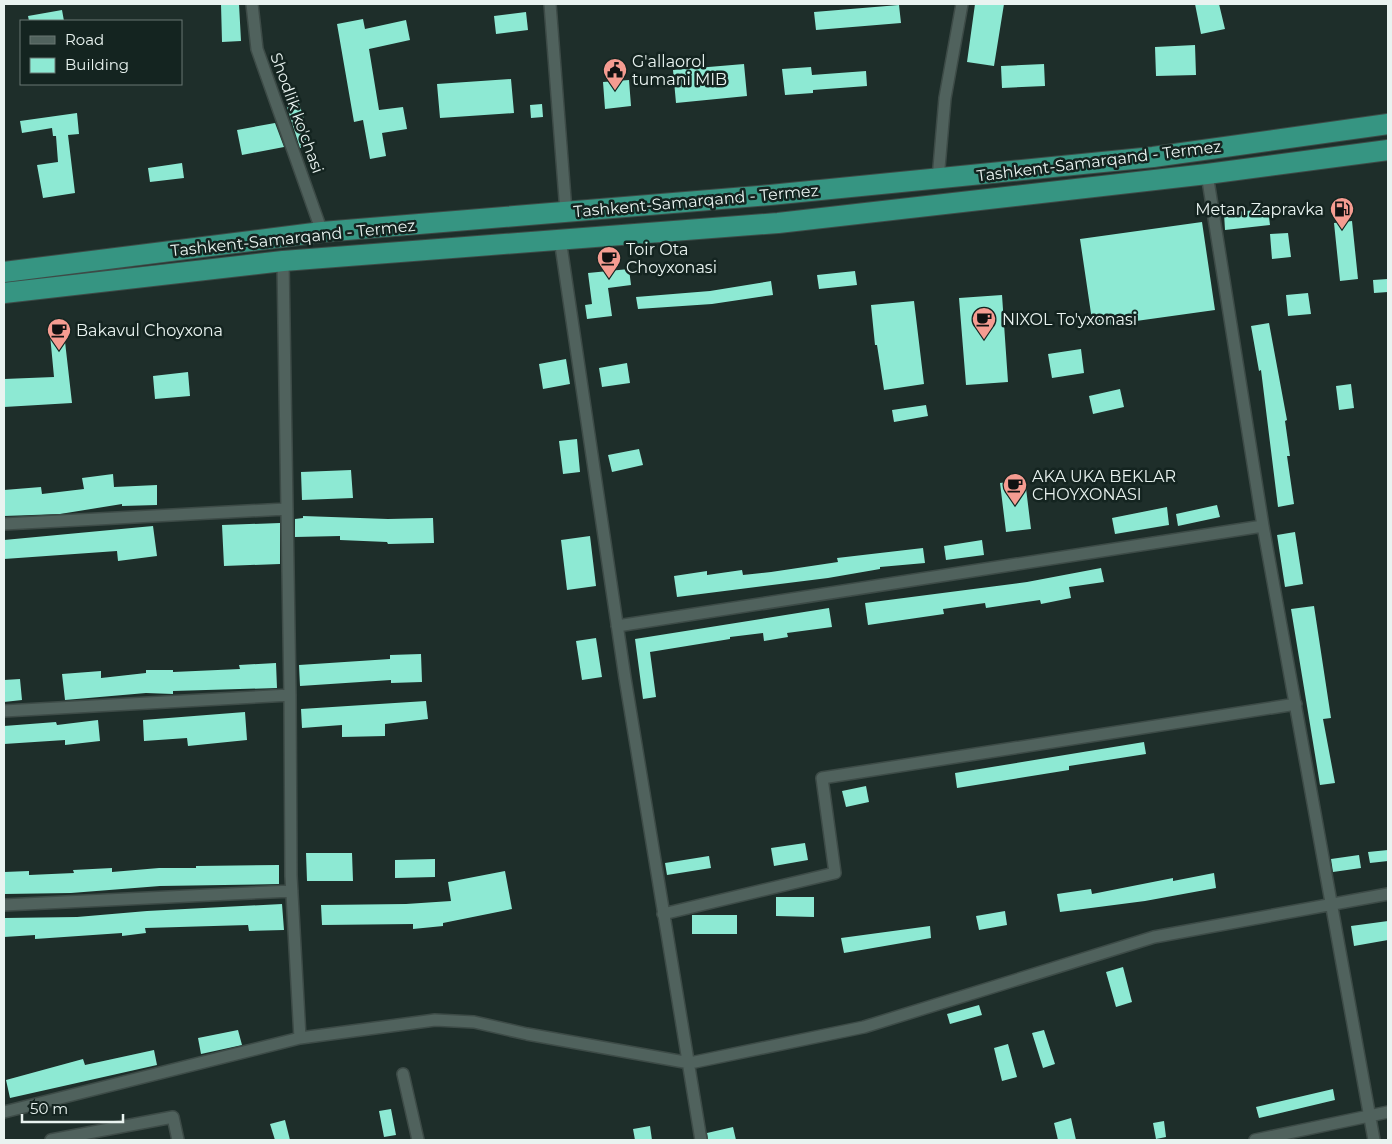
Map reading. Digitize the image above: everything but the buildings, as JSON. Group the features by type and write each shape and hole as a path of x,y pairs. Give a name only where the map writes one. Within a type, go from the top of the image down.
{"highway":[{"name":"Tashkent-Samarqand - Termez","path":"4,272 322,232 938,179 1153,157 1388,124"},
{"name":"Tashkent-Samarqand - Termez","path":"4,293 283,261 778,223 1207,174 1388,150"},
{"path":"377,253 371,246 371,239 375,234 389,226"}],"street":[{"name":"Shodlik ko'chasi","path":"252,4 256,49 322,232"},
{"path":"550,4 566,212"},
{"path":"938,179 945,98 962,4"},
{"path":"1207,174 1264,526 1374,1140"},
{"path":"560,239 617,626 663,914 690,1063 701,1140"},
{"path":"283,261 292,891 300,1038"},
{"path":"4,524 286,509"},
{"path":"617,626 1264,526"},
{"path":"4,711 290,695"},
{"path":"663,914 835,873 822,778 1296,704"},
{"path":"4,905 292,891"},
{"path":"4,1112 300,1038 434,1020 474,1022 536,1036 690,1063 864,1027 1154,937 1388,894"},
{"path":"403,1074 418,1140"},
{"path":"1255,1140 1388,1112"},
{"path":"51,1140 173,1117 178,1140"}],"place":[{"name":"G'allaorol tumani MIB","path":"615,91"},
{"name":"Metan Zapravka","path":"1342,230"},
{"name":"Toir Ota Choyxonasi","path":"609,279"},
{"name":"NIXOL To'yxonasi","path":"984,340"},
{"name":"Bakavul Choyxona","path":"59,351"},
{"name":"AKA UKA BEKLAR CHOYXONASI","path":"1015,506"}]}
